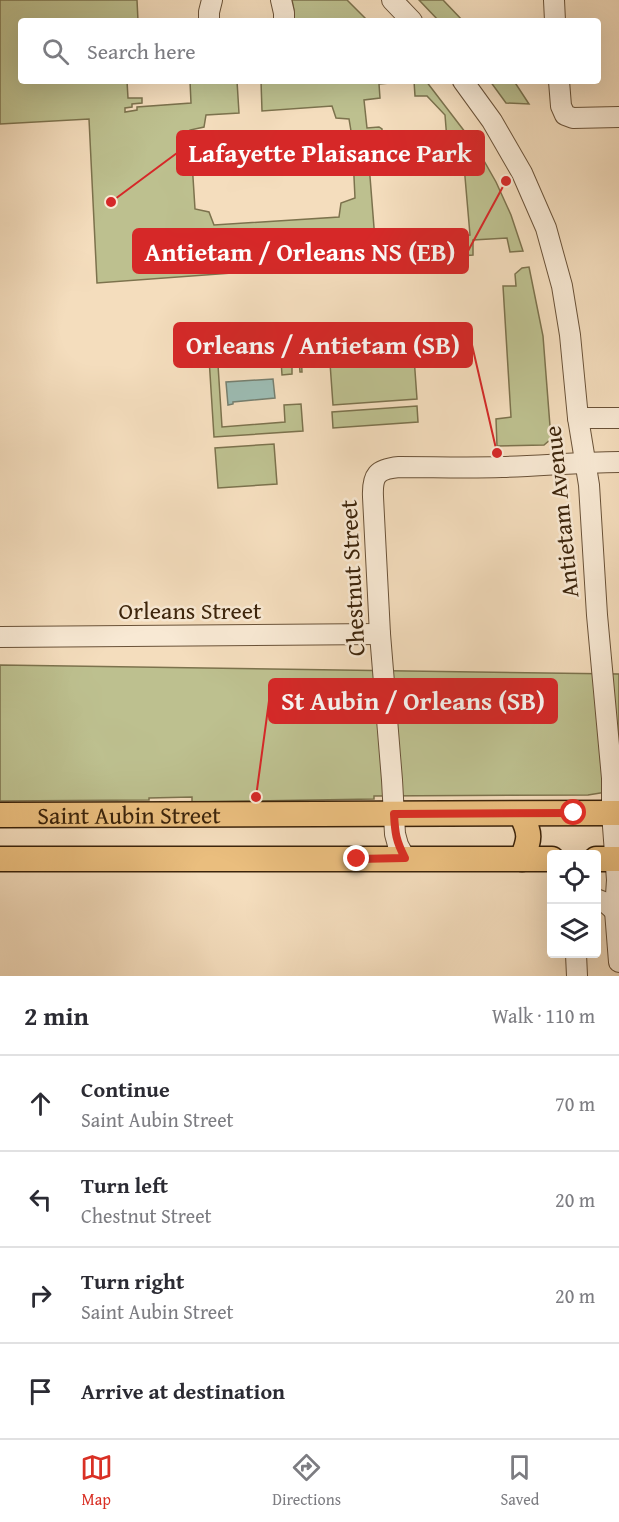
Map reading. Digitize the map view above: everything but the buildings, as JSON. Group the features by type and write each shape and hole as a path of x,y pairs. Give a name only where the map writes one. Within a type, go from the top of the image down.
{"main road":[{"name":"Saint Aubin Street","path":"0,815 616,813"},
{"path":"521,814 530,836 522,859"},
{"name":"Saint Aubin Street","path":"0,859 547,859"}],"street":[{"path":"209,18 212,0"},
{"path":"281,0 284,18"},
{"path":"392,0 409,18"},
{"path":"554,0 555,18"},
{"name":"Antietam Avenue","path":"465,84 492,121 522,173 546,228 562,286 572,350 578,418 589,485 597,615 616,813 610,859 617,880 615,911 619,962"},
{"path":"559,84 564,115 573,118 619,117"},
{"path":"578,418 619,418"},
{"path":"585,462 619,462"},
{"name":"Chestnut Street","path":"405,858 395,834 380,634 372,484 377,474 387,468 509,467 585,462"},
{"name":"Orleans Street","path":"0,637 380,634"},
{"path":"601,901 615,911"},
{"path":"576,958 577,976"}],"green space":[{"path":"0,0 137,0 138,18 18,18 18,84 127,84 128,98 142,98 142,103 132,104 132,107 125,108 125,112 137,110 137,107 191,103 190,84 237,84 239,113 206,115 204,127 190,130 195,209 209,212 214,225 339,217 341,203 355,198 353,156 380,154 385,158 383,162 369,164 375,240 389,241 392,254 456,252 457,236 470,235 462,142 449,142 445,115 427,96 415,96 414,84 428,84 475,145 496,182 511,215 523,251 510,252 507,238 473,240 473,255 97,283 89,119 0,124"},
{"path":"292,0 347,0 365,18 293,18"},
{"path":"419,0 443,0 460,18 436,18"},
{"path":"261,84 379,84 380,98 364,100 367,128 379,127 382,129 382,134 352,137 349,119 336,118 332,106 262,111"},
{"path":"492,84 516,84 529,104 506,103"},
{"path":"529,267 543,336 551,439 544,445 497,446 496,419 511,417 503,286 516,286 515,274 522,268"},
{"path":"301,352 302,372 300,372 299,360 292,360 292,374 282,375 281,360 218,365 222,427 285,422 284,405 301,404 303,431 214,437 209,358"},
{"path":"414,357 417,399 333,405 330,363"},
{"path":"417,406 418,422 333,428 332,412"},
{"path":"274,444 277,484 218,488 215,448"},
{"path":"0,665 619,674 619,790 588,795 374,796 374,799 192,802 192,797 149,798 149,800 0,801"}],"water":[{"path":"273,379 275,398 233,402 228,405 226,382"}],"place":[{"name":"Antietam / Orleans NS (EB)","path":"506,181"},
{"name":"Lafayette Plaisance Park","path":"111,202"},
{"name":"Orleans / Antietam (SB)","path":"497,453"},
{"name":"St Aubin / Orleans (SB)","path":"256,797"}],"route":[{"path":"357,859 405,858 395,834 394,814 574,813"}]}
